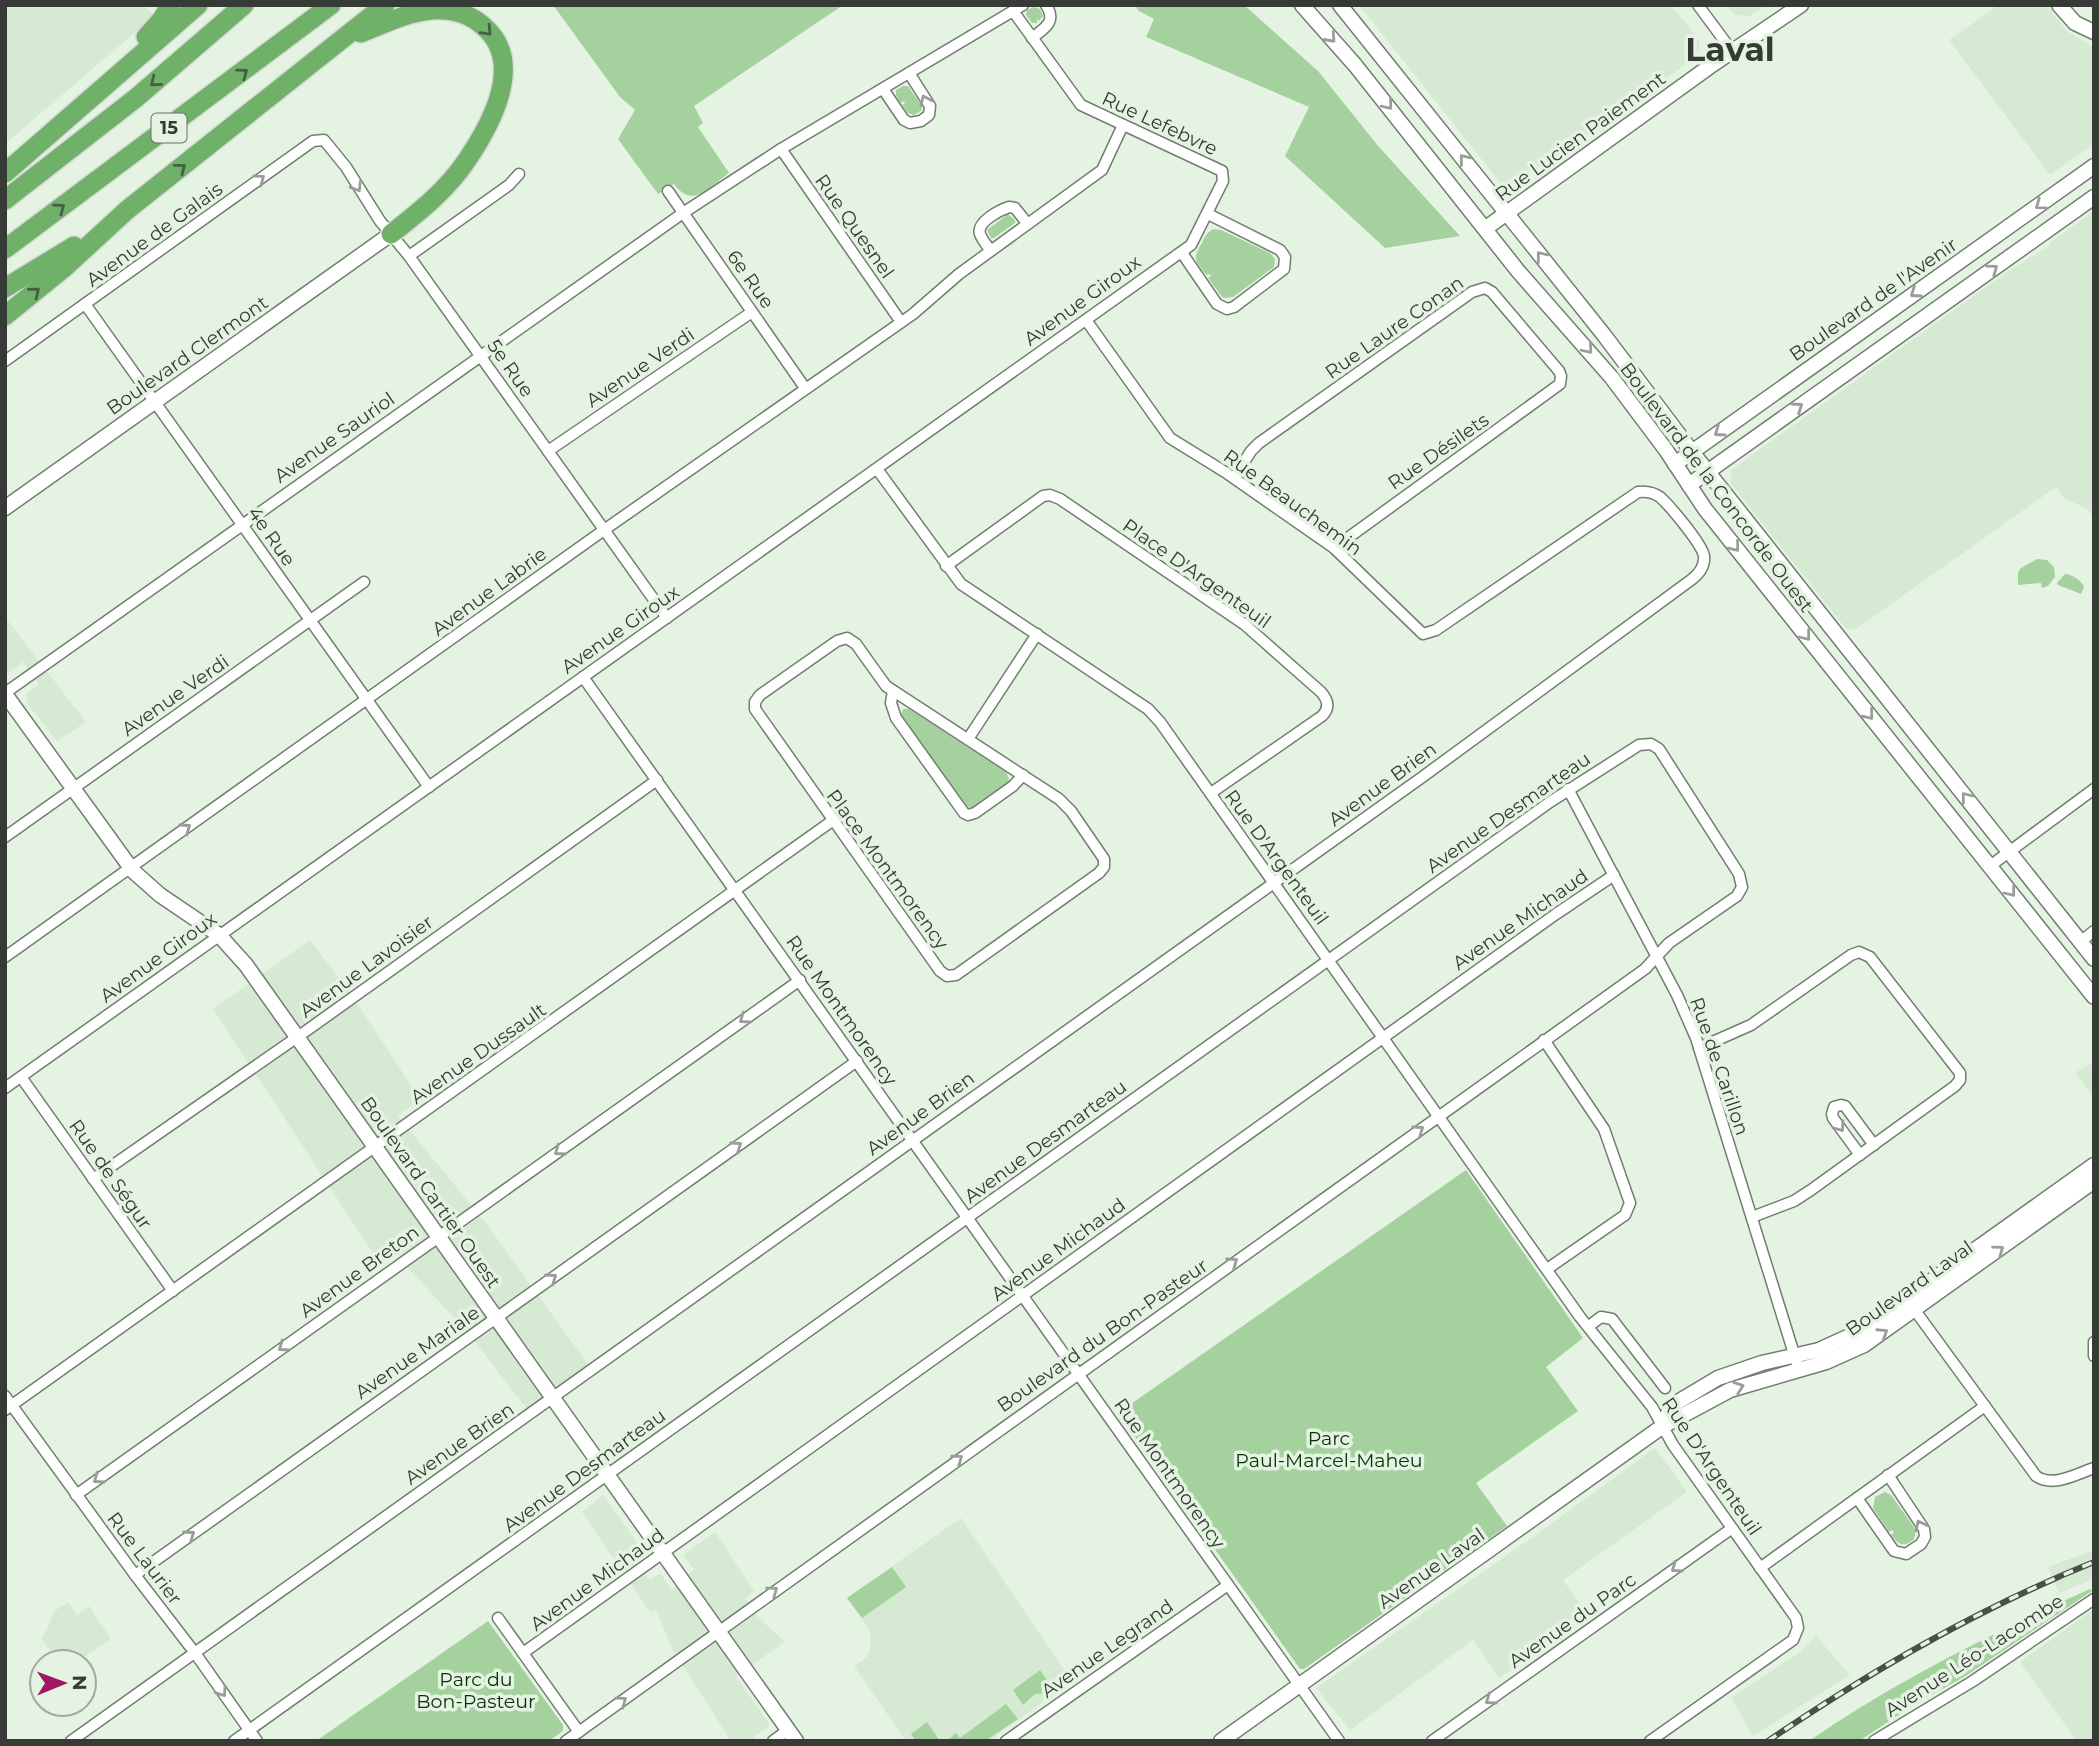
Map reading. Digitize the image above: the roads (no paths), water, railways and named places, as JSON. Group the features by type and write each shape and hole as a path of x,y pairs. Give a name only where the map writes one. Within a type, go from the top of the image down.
{"highway":[{"path":"79,109 156,27 171,5"},
{"path":"5,173 198,5"},
{"name":"15","path":"5,200 143,92 244,5"},
{"name":"15","path":"5,249 331,5"},
{"path":"5,317 127,210 385,5"},
{"path":"340,42 406,15 445,10 466,15 485,27 496,40 502,57 504,76 499,96 486,128 468,160 438,194 391,234"},
{"path":"5,288 127,210"}],"street":[{"path":"683,212 781,149 1023,5"},
{"path":"1032,37 1048,26 1051,20 1051,13 1046,5"},
{"name":"Boulevard de la Concorde Ouest","path":"1302,5 1355,65 1518,271 1612,378 1705,509 2094,997"},
{"name":"Boulevard de la Concorde Ouest","path":"1340,5 1611,344 1692,452 2094,959"},
{"path":"1698,5 1732,51"},
{"name":"Rue Lucien Paiement","path":"1486,228 1732,51 1801,5"},
{"path":"2059,5 2075,23 2094,32"},
{"name":"Rue Lefebvre","path":"1013,11 1077,102 1217,168 1223,174"},
{"path":"883,89 904,120 914,124 921,121 929,115 930,106 909,73"},
{"name":"Avenue Labrie","path":"5,957 901,322 990,250 1102,170 1123,125"},
{"name":"5e Rue","path":"324,140 346,167 361,194 409,256 667,618"},
{"name":"Avenue de Galais","path":"5,361 313,141 324,140"},
{"name":"Rue Quesnel","path":"781,149 901,322"},
{"name":"Boulevard de l'Avenir","path":"1675,464 2094,166"},
{"path":"409,256 510,184 519,174"},
{"name":"Avenue Giroux","path":"5,1088 1157,267 1182,253 1194,242 1223,181 1223,174"},
{"name":"6e Rue","path":"668,191 805,388"},
{"path":"1689,485 2094,197"},
{"path":"990,250 980,234 979,228 983,223 1009,207 1015,208 1027,223"},
{"name":"Avenue Sauriol","path":"5,694 683,212"},
{"path":"1182,253 1217,304 1227,309 1284,269 1286,260 1280,250 1208,214"},
{"name":"Boulevard Clermont","path":"5,508 391,234"},
{"name":"Rue Laure Conan","path":"1234,478 1254,447 1479,288 1487,289 1497,296 1559,371 1561,381"},
{"name":"4e Rue","path":"85,304 429,787"},
{"name":"Avenue Verdi","path":"548,451 752,312"},
{"name":"Rue Beauchemin","path":"1086,320 1165,434 1234,478 1334,548 1425,635 1633,494 1646,491"},
{"name":"Rue Désilets","path":"1334,548 1557,388 1561,381"},
{"name":"Rue D'Argenteuil","path":"877,469 946,566 967,588 1148,709 1160,722 1547,1269 1652,1407 1673,1445 1793,1614 1798,1630 1790,1642 1650,1741"},
{"name":"Avenue Brien","path":"71,1741 1428,773 1698,575 1704,560 1700,547 1660,498 1646,491"},
{"name":"Place D'Argenteuil","path":"946,566 1043,496 1051,495 1251,629 1321,692 1327,701 1327,709 1322,716 1211,793"},
{"name":"Avenue Verdi","path":"5,837 364,582"},
{"path":"968,739 1037,634"},
{"name":"Place Montmorency","path":"845,638 854,642 884,684 968,739 1066,806 1102,854 1105,865 1099,873 953,976 947,976 940,971 757,715 755,702 760,695 845,638"},
{"name":"Rue Montmorency","path":"583,677 1339,1741"},
{"name":"Place Montmorency","path":"893,691 890,700 895,715 964,813 975,813 1013,786 1023,775"},
{"name":"Boulevard Cartier Ouest","path":"5,694 131,868 160,895 219,935 246,965 792,1735"},
{"name":"Avenue Desmarteau","path":"234,1741 1329,959 1569,789 1639,744 1654,745 1661,751 1741,877 1742,887 1737,896 1669,943 1657,957"},
{"name":"Avenue Lavoisier","path":"93,1180 657,780"},
{"name":"Rue de Carillon","path":"1569,789 1681,1004 1699,1048 1797,1364"},
{"path":"1990,866 2094,789"},
{"name":"Avenue Dussault","path":"7,1404 376,1148 832,821"},
{"name":"Avenue Michaud","path":"523,1653 1614,875"},
{"path":"2080,942 2094,931"},
{"path":"1699,1048 1751,1025 1853,953 1865,953 1961,1075 1955,1086 1794,1201 1752,1217"},
{"name":"Boulevard du Bon-Pasteur","path":"566,1741 1646,969 1657,957"},
{"name":"Avenue Breton","path":"76,1495 800,980"},
{"path":"1544,1040 1604,1129 1630,1203 1625,1215 1547,1269"},
{"name":"Avenue Mariale","path":"135,1574 857,1061"},
{"name":"Rue de Ségur","path":"20,1077 173,1291"},
{"path":"1860,1155 1833,1118 1834,1107 1845,1106 1874,1145"},
{"name":"Boulevard Laval","path":"1911,1305 2094,1165"},
{"name":"Boulevard Laval","path":"1663,1426 1730,1390 1797,1364 1819,1350 1911,1305 2094,1181"},
{"path":"1911,1305 2033,1473 2041,1480 2055,1481 2094,1468"},
{"name":"Rue D'Argenteuil","path":"1588,1326 1603,1317 1612,1319 1665,1388"},
{"path":"2094,1342 2094,1356"},
{"name":"Rue Laurier","path":"7,1404 195,1653 257,1741"},
{"path":"1760,1568 1984,1406"},
{"name":"Avenue Laval","path":"1221,1741 1663,1426"},
{"path":"1857,1498 1896,1553 1906,1554 1922,1544 1924,1529 1888,1475"},
{"name":"Avenue du Parc","path":"1432,1741 1731,1529"},
{"name":"Avenue Legrand","path":"1006,1741 1228,1584"},
{"name":"Avenue Léo-Lacombe","path":"1874,1741 1973,1681 2094,1599"},
{"path":"498,1618 579,1732"},
{"path":"773,1741 792,1735"}],"railway":[{"path":"1768,1741 1846,1690 1926,1643 2008,1600 2094,1562"}],"district":[{"name":"Laval","path":"1730,49"}],"park label":[{"name":"Parc Paul-Marcel-Maheu","path":"1329,1449"},
{"name":"Parc du Bon-Pasteur","path":"476,1690"}]}
